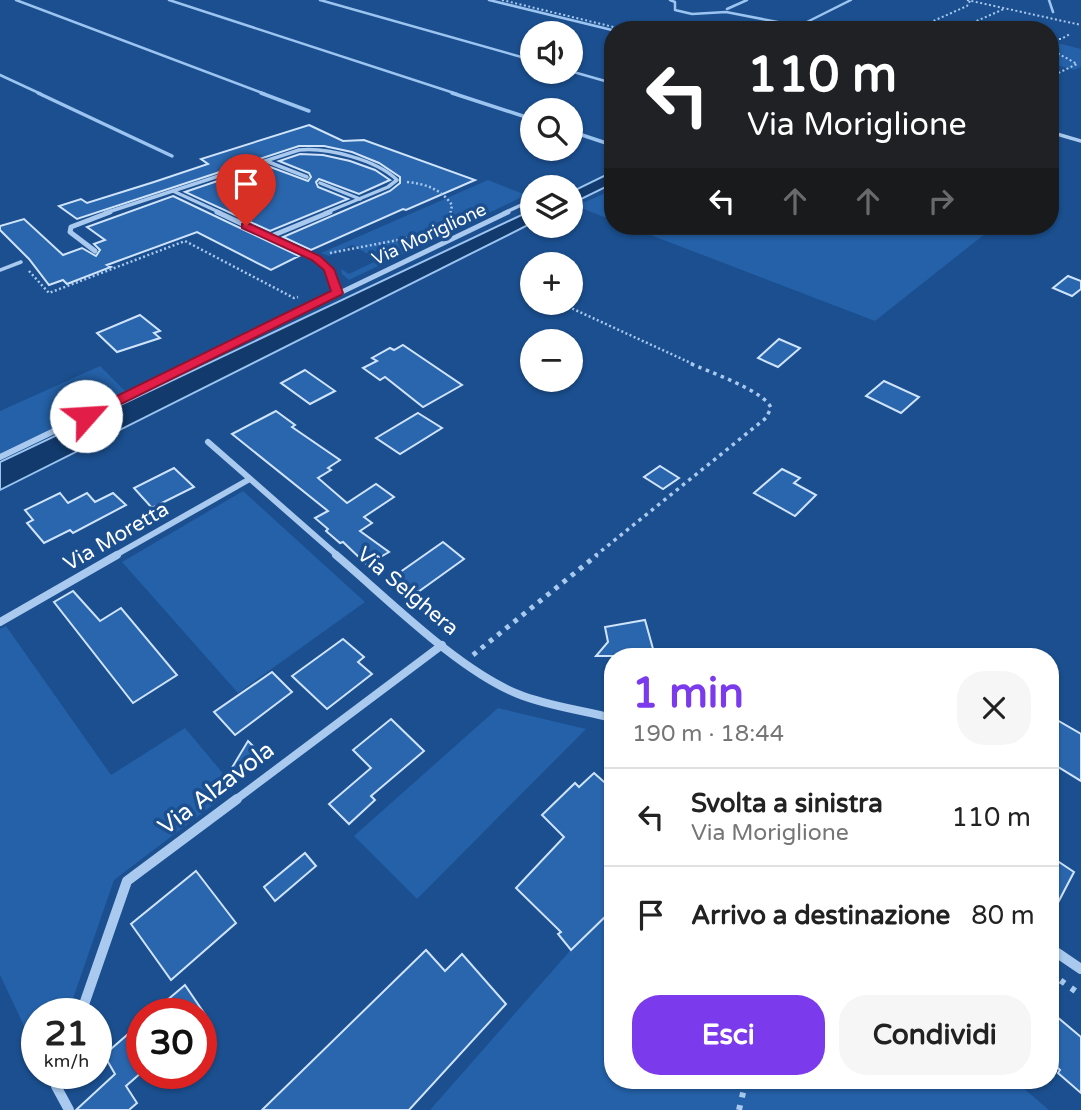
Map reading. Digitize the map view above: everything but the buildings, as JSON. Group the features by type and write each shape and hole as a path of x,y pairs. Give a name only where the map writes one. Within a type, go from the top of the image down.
{"street":[{"path":"1059,135 1081,141"},
{"path":"96,251 70,232 71,227 78,222 306,148 327,148 391,174 396,182 269,237"},
{"path":"265,161 307,177"},
{"path":"320,183 360,199"},
{"path":"173,191 316,258 329,269 337,293"},
{"name":"Via Moriglione","path":"0,457 520,206"},
{"name":"Via Selghera","path":"208,442 248,480 442,646 489,680 520,695 604,716"},
{"name":"Via Moretta","path":"0,622 248,480"},
{"name":"Via Alzavola","path":"86,998 127,881 442,646"},
{"path":"1059,954 1081,969"},
{"path":"58,1089 69,1110"}],"lane":[{"path":"0,270 21,262"}],"path":[{"path":"502,0 604,25"},
{"path":"933,21 967,6 968,0 1081,25"},
{"path":"976,21 1005,8"},
{"path":"1059,39 1070,34"},
{"path":"1059,54 1077,64 1059,73"},
{"path":"316,258 348,245 414,239 442,226 450,216 452,205 447,196 423,184 396,182"},
{"path":"21,262 49,293 185,241 294,298 303,294"},
{"path":"464,662 766,418 771,408 769,401 757,394 583,314"},
{"path":"1059,979 1081,995"},
{"path":"739,1110 745,1089"}],"shaded area":[{"path":"1059,43 1081,49 1081,67 1074,70 1059,66"},
{"path":"604,176 604,188 583,198 583,186"},
{"path":"488,180 520,193 520,198 349,280 342,274 341,269 349,274 378,260 352,245 329,256 321,253"},
{"path":"604,194 604,217 583,209 583,203"},
{"path":"520,216 520,229 0,490 0,462"},
{"path":"650,235 984,235 875,321"},
{"path":"100,366 129,395 0,457 0,411"},
{"path":"243,491 365,602 238,693 122,562"},
{"path":"6,626 111,775 185,728 235,788 114,880 73,998 21,998 21,1019 0,975 0,629"},
{"path":"498,708 586,729 417,899 354,836"},
{"path":"604,912 604,1089 1024,1089 1049,1110 430,1110"}],"waterway":[{"path":"16,0 265,94"},
{"path":"169,0 457,94"},
{"path":"320,0 520,57"},
{"path":"489,0 604,28"},
{"path":"670,0 675,2 675,10 692,14 726,12 772,21"},
{"path":"727,9 747,0"},
{"path":"809,21 851,0"},
{"path":"1049,0 1053,12"},
{"path":"0,75 41,94"},
{"path":"583,75 604,81"},
{"path":"38,93 172,156"},
{"path":"261,93 309,111"},
{"path":"452,93 520,115"},
{"path":"583,135 604,142"}],"route":[{"path":"86,416 337,293 329,269 316,258 246,226"}]}
